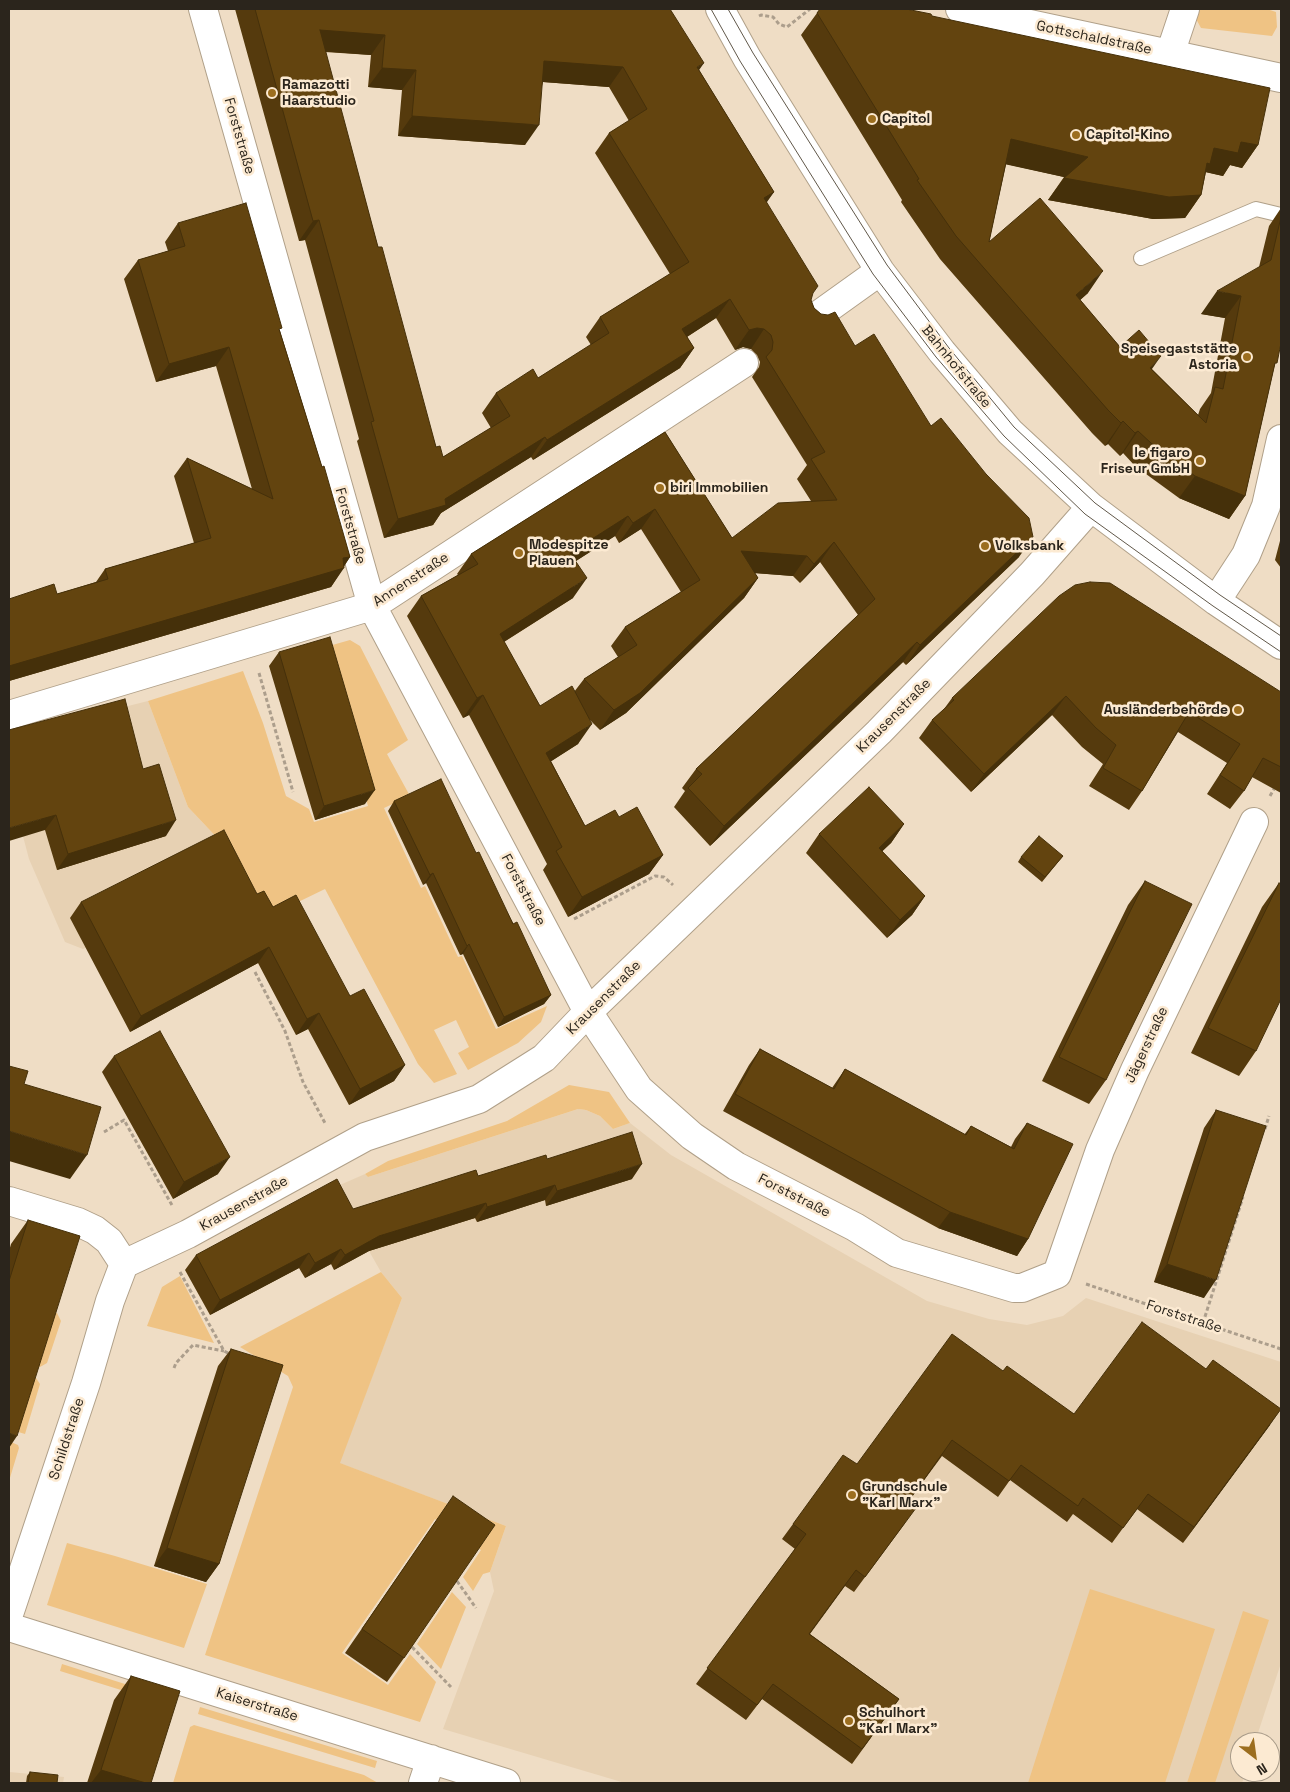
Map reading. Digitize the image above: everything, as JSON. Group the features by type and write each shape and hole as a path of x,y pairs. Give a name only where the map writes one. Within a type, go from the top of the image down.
{"street":[{"name":"Forststraße","path":"202,9 372,606 588,1012 639,1089 692,1136 736,1166 855,1227 897,1253 1014,1288 1022,1288 1057,1274"},
{"name":"Bahnhofstraße","path":"720,9 747,58 880,271 942,352 1010,432 1091,507 1216,601 1281,645"},
{"name":"Gottschaldstraße","path":"960,9 1281,78"},
{"name":"Gottschaldstraße","path":"1170,54 1185,9"},
{"path":"813,320 880,271"},
{"name":"Annenstraße","path":"9,715 372,606 744,363"},
{"path":"1216,601 1246,555 1266,506 1281,439"},
{"name":"Krausenstraße","path":"124,1264 188,1234 365,1137 479,1099 544,1058 588,1012 879,732 1032,574 1091,507"},
{"name":"Jägerstraße","path":"1057,1274 1100,1150 1135,1070 1254,822"},
{"path":"9,1202 78,1222 95,1230 109,1241 124,1264"},
{"name":"Schildstraße","path":"9,1614 86,1383 110,1301 124,1264"},
{"name":"Kaiserstraße","path":"9,1627 427,1771 506,1783"}],"lane":[{"path":"1140,258 1256,209 1281,215"}],"path":[{"path":"755,18 761,14 767,15 773,17 779,24 787,27 810,9"},
{"path":"251,643 293,792"},
{"path":"547,934 655,876 664,876 698,907"},
{"path":"255,972 285,1031 303,1082 340,1150"},
{"path":"1263,1135 1269,1116"},
{"path":"104,1132 124,1120 188,1234"},
{"path":"1203,1323 1245,1192"},
{"path":"1217,1257 1224,1258"},
{"path":"178,1267 224,1351"},
{"name":"Forststraße","path":"1057,1274 1281,1349"},
{"path":"174,1368 176,1363 193,1346 224,1351 232,1355"},
{"path":"457,1581 476,1608"},
{"path":"412,1647 451,1688"}],"shaded area":[{"path":"1198,9 1267,9 1276,12 1277,27 1272,36 1201,28 1195,17"},
{"path":"350,640 360,646 408,740 387,754 410,796 384,808 421,888 425,886 458,957 462,956 496,1029 547,1006 541,1022 518,1043 468,1070 458,1053 469,1047 456,1020 434,1030 457,1074 434,1083 418,1064 325,889 261,920 223,844 188,807 148,701 243,671 263,723 286,796 309,809 314,822 368,806 322,648"},
{"path":"148,701 188,807 223,844 237,871 83,949 65,942 29,859 9,783 9,736"},
{"path":"569,1085 609,1092 630,1123 613,1129 600,1116 578,1109 368,1177 365,1174 388,1161 507,1121"},
{"name":"Grundschule \"Karl Marx\"","path":"578,1109 586,1110 600,1116 613,1129 630,1123 671,1155 927,1301 989,1319 1027,1325 1063,1316 1086,1298 1281,1362 1281,1663 1258,1732 1230,1732 1230,1782 1242,1783 625,1783 443,1729 494,1591 490,1572 506,1526 339,1463 402,1298 381,1272 333,1188 365,1174 368,1177"},
{"path":"381,1272 402,1298 340,1463 506,1526 490,1572 483,1574 473,1591 463,1577 481,1550 435,1519 342,1653 388,1685 410,1654 436,1682 420,1722 205,1655 293,1387 288,1376 240,1347"},
{"path":"180,1276 214,1343 147,1326 162,1287"},
{"path":"49,1311 57,1313 61,1321 47,1363 40,1367 34,1365"},
{"path":"31,1376 36,1378 40,1384 25,1434 15,1431"},
{"path":"11,1442 18,1445 19,1448 9,1481 9,1451"},
{"path":"67,1543 207,1584 184,1648 47,1605"},
{"path":"1090,1589 1215,1629 1165,1783 1028,1783"},
{"path":"452,1592 466,1607 441,1669 417,1644"},
{"path":"1243,1611 1269,1620 1232,1732 1230,1732 1230,1738 1215,1783 1187,1783"},
{"path":"62,1664 169,1698 166,1704 60,1671"},
{"path":"200,1707 377,1761 375,1768 198,1714"},
{"path":"194,1725 364,1775 378,1783 173,1783 190,1727"},
{"path":"9,1772 64,1777 63,1783 9,1783"}],"building":[{"path":"255,9 670,9 704,63 697,67 774,192 764,198 818,286 811,300 814,308 821,314 828,315 835,312 855,346 874,334 931,426 941,418 986,474 1029,518 1033,537 920,645 917,642 724,826 688,788 702,774 696,769 875,599 834,542 814,564 807,556 741,551 758,578 640,693 614,710 584,679 637,645 625,627 700,580 655,509 633,523 628,516 570,553 587,578 500,634 540,706 572,686 592,724 546,753 585,826 615,810 619,817 637,807 663,855 582,897 556,851 562,847 483,695 477,698 421,596 478,564 471,554 665,432 732,538 778,503 837,500 811,459 825,452 766,357 772,350 773,342 771,335 764,329 749,330 730,299 682,329 694,348 547,440 545,437 445,499 446,505 398,519 371,422 374,421 319,220 313,221","holes":["320,30 385,35 382,68 416,70 412,116 539,125 544,61 623,67 647,109 609,133 689,262 600,317 609,333 538,378 533,369 496,393 510,416 443,457 440,446 436,447 382,247 378,247"]},
{"path":"820,9 906,9 1270,88 1258,145 1241,142 1238,153 1214,148 1210,164 1207,163 1201,195 1169,197 1064,178 1088,157 1011,139 989,242 1040,198 1103,271 1076,295 1120,347 1139,330 1161,356 1150,368 1206,423 1215,387 1223,389 1241,296 1217,291 1271,260 1281,217 1281,343 1245,496 1195,476 1138,431 1135,433 1123,421 1121,423 956,236 917,180 919,179 817,13"},
{"path":"246,203 282,328 279,329 322,467 324,466 350,557 343,558 344,568 9,666 9,599 54,584 57,594 108,579 105,569 211,538 187,458 273,499 229,347 169,364 138,260 185,246 178,223"},
{"path":"1090,582 1110,583 1281,692 1281,767 1263,758 1244,791 1220,775 1240,744 1189,712 1142,791 1103,768 1116,745 1096,728 1066,696 984,774 932,720 954,700 952,698 1059,596 1075,585"},
{"path":"330,637 375,790 324,806 279,652"},
{"path":"125,699 143,769 159,764 176,820 68,854 56,815 9,828 9,730"},
{"path":"441,779 476,853 479,852 513,924 517,922 551,995 504,1017 469,944 467,946 433,873 430,875 394,801"},
{"path":"869,787 904,824 879,848 925,896 900,920 819,834"},
{"path":"224,830 257,894 264,891 273,907 296,895 350,996 364,989 405,1065 360,1089 319,1013 307,1019 269,947 141,1016 81,902"},
{"path":"1039,836 1063,856 1045,877 1021,857"},
{"path":"1145,881 1192,904 1106,1080 1059,1057"},
{"path":"1279,883 1281,884 1281,999 1256,1051 1208,1028"},
{"path":"160,1031 230,1157 184,1182 114,1056"},
{"path":"760,1049 834,1089 845,1069 966,1135 971,1126 1014,1149 1027,1123 1073,1144 1028,1239 950,1212 735,1094"},
{"path":"9,1066 28,1071 24,1084 101,1107 87,1155 9,1131"},
{"path":"1216,1110 1266,1126 1216,1280 1167,1264"},
{"path":"632,1132 642,1164 557,1191 555,1185 487,1207 486,1203 379,1236 345,1255 341,1249 315,1263 309,1253 220,1300 196,1255 337,1179 353,1209 476,1170 478,1176 546,1155 547,1159"},
{"path":"28,1220 80,1236 17,1436 9,1433 9,1281"},
{"path":"1142,1322 1206,1369 1213,1360 1281,1409 1194,1527 1148,1494 1123,1528 1083,1498 1078,1506 1021,1465 1009,1481 952,1440 908,1502 916,1508 865,1577 856,1570 809,1634 899,1699 862,1749 773,1684 757,1705 707,1668 806,1534 793,1524 843,1455 857,1464 952,1334 1003,1371 1007,1366 1074,1414"},
{"path":"231,1349 283,1365 219,1564 167,1548"},
{"path":"453,1496 495,1525 404,1658 362,1629"},
{"path":"131,1676 180,1691 151,1783 101,1770"},
{"path":"30,1772 58,1775 57,1783 28,1783"}],"tram line":[{"path":"711,9 740,61 873,274 936,357 1004,436 1085,514 1213,606 1281,652"},
{"path":"728,9 753,53 887,265 949,348 1014,427 1095,503 1220,595 1281,636"}],"place":[{"name":"Ramazotti Haarstudio","path":"272,93"},
{"name":"Capitol","path":"872,119"},
{"name":"Capitol-Kino","path":"1076,135"},
{"name":"Speisegaststätte Astoria","path":"1247,357"},
{"name":"le figaro Friseur GmbH","path":"1200,461"},
{"name":"biri Immobilien","path":"660,488"},
{"name":"Volksbank","path":"985,546"},
{"name":"Modespitze Plauen","path":"519,553"},
{"name":"Ausländerbehörde","path":"1238,710"},
{"name":"Grundschule \"Karl Marx\"","path":"852,1495"},
{"name":"Schulhort \"Karl Marx\"","path":"849,1721"}]}
